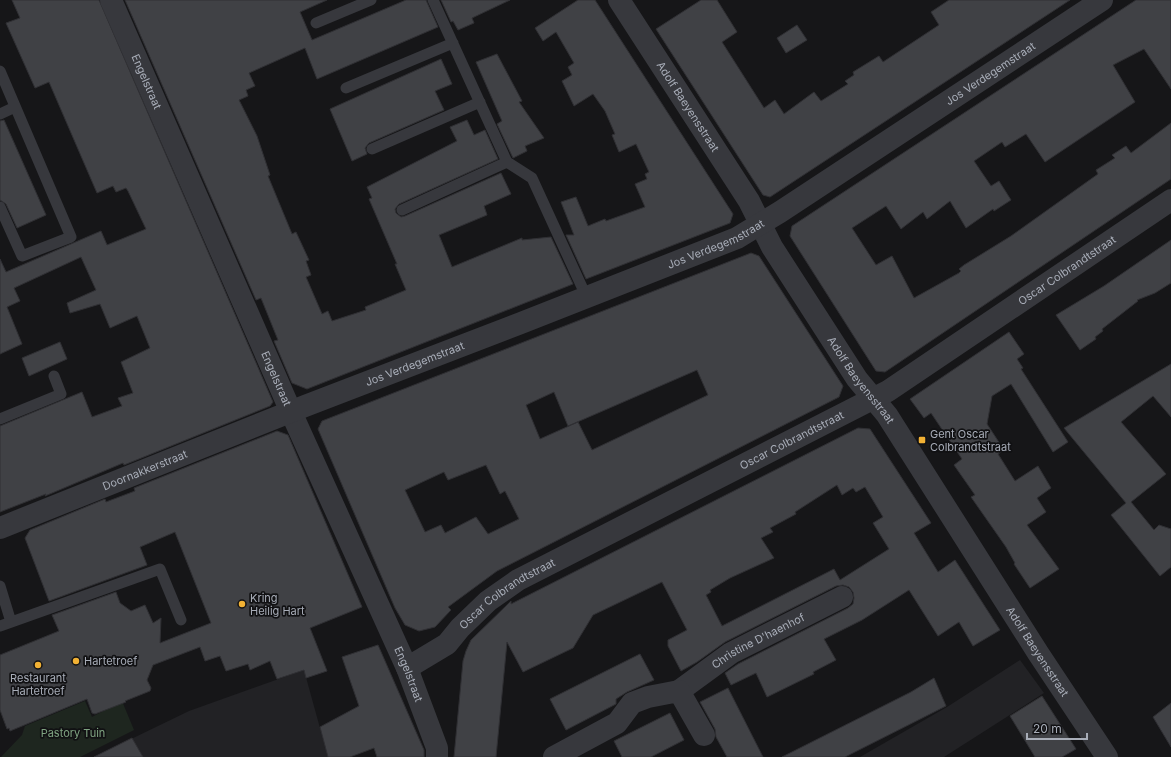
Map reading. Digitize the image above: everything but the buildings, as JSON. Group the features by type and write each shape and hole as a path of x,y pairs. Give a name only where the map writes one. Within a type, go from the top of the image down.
{"street":[{"name":"Engelstraat","path":"111,0 291,412 407,668 437,748 437,757"},
{"name":"Adolf Baeyensstraat","path":"619,0 749,201 772,247 858,380 887,415 1106,757"},
{"name":"Jos Verdegemstraat","path":"291,412 587,298 737,238 761,224 1102,0"},
{"name":"Oscar Colbrandtstraat","path":"407,668 446,644 488,601 518,580 874,399 1171,200"},
{"name":"Doornakkerstraat","path":"0,528 291,412"},
{"name":"Christine D'haenhof","path":"554,757 617,723 632,703 648,697 679,691 731,653 842,597"},
{"path":"679,691 704,736"}],"lane":[{"path":"316,24 371,0"},
{"path":"433,0 507,162 532,178 587,298"},
{"path":"346,88 453,43"},
{"path":"0,72 71,237 22,256 0,207"},
{"path":"372,149 480,102"},
{"path":"0,114 15,107"},
{"path":"402,210 507,162"},
{"path":"0,419 61,394 54,376"},
{"path":"0,626 160,569 181,620"},
{"path":"0,586 11,622"}],"shaded area":[{"path":"1020,660 1044,693 944,757 860,757 947,707"},
{"path":"304,670 328,757 94,757 189,711"}],"green space":[{"name":"Pastory Tuin","path":"85,701 92,717 122,701 134,730 80,757 1,757 22,735 25,726"}],"place":[{"name":"Gent Oscar Colbrandtstraat","path":"922,440"},
{"name":"Kring Heilig Hart","path":"242,604"},
{"name":"Hartetroef","path":"76,661"},
{"name":"Restaurant Hartetroef","path":"38,665"}]}
